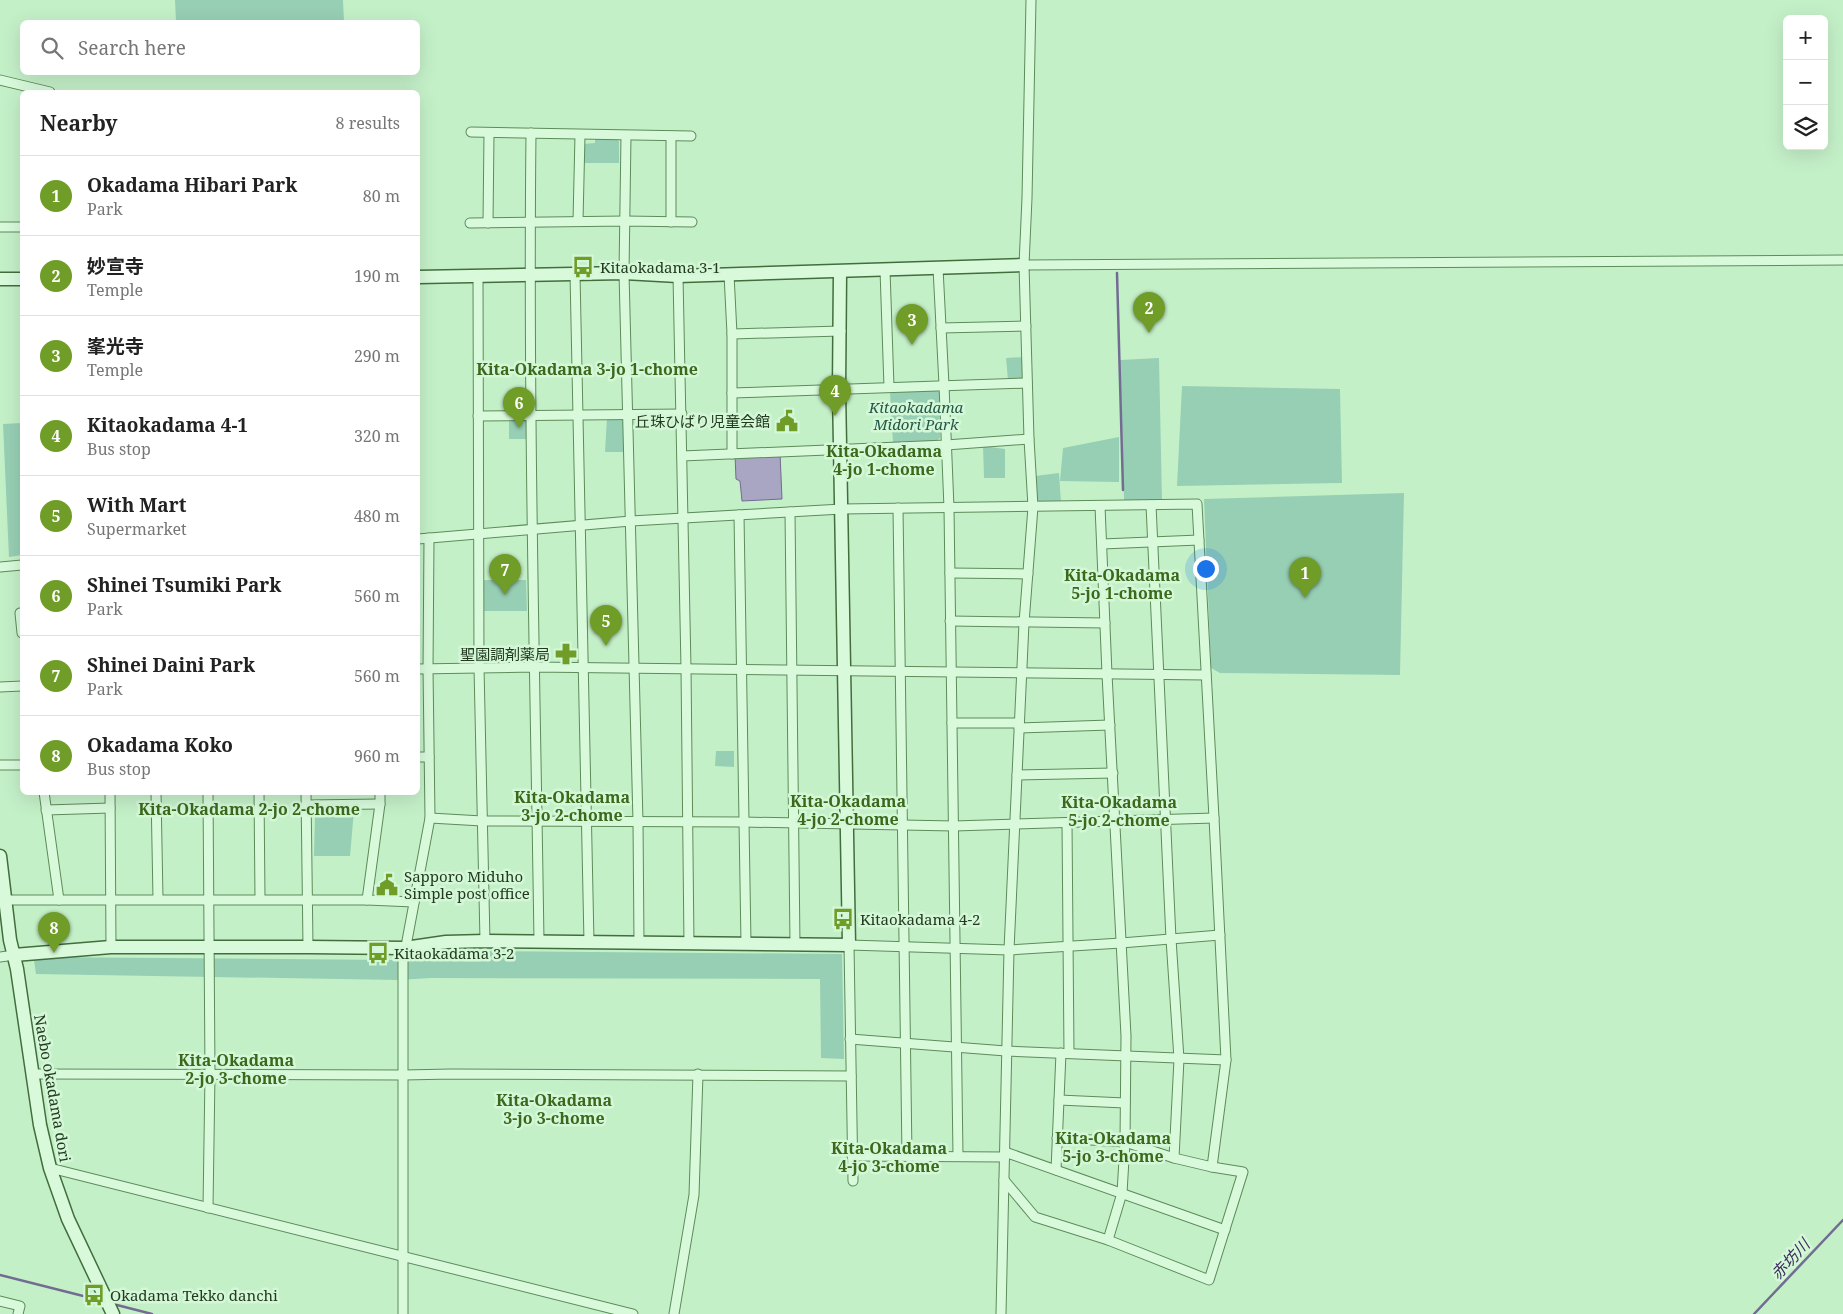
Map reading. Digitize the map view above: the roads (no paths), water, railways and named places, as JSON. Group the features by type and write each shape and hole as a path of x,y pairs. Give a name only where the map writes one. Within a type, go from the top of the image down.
{"street":[{"path":"1001,1314 1009,950 1024,623 1033,506 1024,265 1031,0"},
{"path":"0,80 42,90"},
{"path":"471,132 691,136"},
{"path":"488,223 489,133"},
{"path":"531,133 532,530 539,941"},
{"path":"578,222 580,134"},
{"path":"626,136 624,273 638,822 639,943"},
{"path":"671,136 671,222"},
{"path":"470,223 692,222"},
{"path":"0,228 20,227"},
{"path":"420,277 624,273 678,276 1024,265 1843,260"},
{"path":"938,268 949,508 957,949 958,1156"},
{"path":"885,270 890,387"},
{"path":"840,272 839,390 853,1181"},
{"path":"575,274 581,525 582,667 588,821 589,942"},
{"path":"729,274 732,334 732,454"},
{"path":"478,276 479,667 485,941"},
{"path":"678,276 689,822 689,944"},
{"path":"0,279 20,279"},
{"path":"941,328 1026,326"},
{"path":"732,334 841,331"},
{"path":"732,393 1027,383"},
{"path":"478,416 682,414"},
{"path":"682,456 946,446 1029,439"},
{"path":"420,539 631,521 842,509 1197,504 1226,1060 1212,1167"},
{"path":"1151,505 1170,938 1179,1059 1174,1158"},
{"path":"1100,506 1126,1056 1125,1142 1122,1193 1108,1240"},
{"path":"898,508 907,1156"},
{"path":"790,512 795,944"},
{"path":"739,515 746,944"},
{"path":"403,1314 403,980 405,948 430,818 429,538"},
{"path":"1102,544 1199,540"},
{"path":"0,567 20,565"},
{"path":"950,573 1028,574"},
{"path":"950,621 1105,623"},
{"path":"420,670 534,666 1206,675"},
{"path":"0,687 20,686"},
{"path":"952,723 1019,726 1110,725"},
{"path":"420,757 429,757"},
{"path":"0,765 20,765"},
{"path":"1017,775 1113,773"},
{"path":"44,795 59,900"},
{"path":"110,795 111,947"},
{"path":"156,795 158,899"},
{"path":"208,795 210,1074 208,1208"},
{"path":"258,795 260,899"},
{"path":"306,795 308,947"},
{"path":"367,900 380,795"},
{"path":"306,805 380,804"},
{"path":"46,810 110,808"},
{"path":"430,818 482,821 847,823 954,826 1214,818"},
{"path":"1056,1170 1059,1100 1065,1053 1067,823"},
{"name":"Naebo okadama dori","path":"0,856 5,900 40,1126 50,1168 68,1219 112,1311"},
{"path":"5,900 306,899 414,902"},
{"path":"0,957 111,947 405,948 446,942 485,941 795,944 1009,950 1121,944 1170,938 1220,935"},
{"path":"850,1039 1006,1051 1226,1060"},
{"path":"32,1074 698,1074 851,1076"},
{"path":"674,1314 694,1195 698,1074"},
{"path":"1059,1100 1125,1103"},
{"path":"1004,1180 1035,1217 1108,1240 1209,1280 1243,1172 1174,1158 1125,1142 1057,1138"},
{"path":"852,1156 1005,1155 1056,1170 1225,1230"},
{"path":"50,1168 633,1314"},
{"path":"0,1300 20,1306 18,1314"}],"waterway":[{"path":"1117,273 1123,490"},
{"name":"赤坊川","path":"1754,1314 1843,1220"},
{"path":"0,1275 103,1301"},
{"path":"113,1304 152,1314"}],"place":[{"name":"Kitaokadama 3-1","path":"583,267"},
{"name":"妙宣寺","path":"1149,333"},
{"name":"峯光寺","path":"912,345"},
{"name":"Kitaokadama 4-1","path":"835,416"},
{"name":"丘珠ひばり児童会館","path":"787,421"},
{"name":"Shinei Tsumiki Park","path":"519,428"},
{"name":"Shinei Daini Park","path":"505,595"},
{"name":"Okadama Hibari Park","path":"1305,598"},
{"name":"With Mart","path":"606,646"},
{"name":"聖園調剤薬局","path":"566,654"},
{"name":"Sapporo Miduho Simple post office","path":"387,885"},
{"name":"Kitaokadama 4-2","path":"843,919"},
{"name":"Okadama Koko","path":"54,953"},
{"name":"Kitaokadama 3-2","path":"378,953"},
{"name":"Okadama Tekko danchi","path":"94,1295"}],"district":[{"name":"Kita-Okadama 3-jo 1-chome","path":"587,369"},
{"name":"Kita-Okadama 4-jo 1-chome","path":"884,460"},
{"name":"Kita-Okadama 5-jo 1-chome","path":"1122,584"},
{"name":"Kita-Okadama 3-jo 2-chome","path":"572,806"},
{"name":"Kita-Okadama 2-jo 2-chome","path":"249,809"},
{"name":"Kita-Okadama 4-jo 2-chome","path":"848,810"},
{"name":"Kita-Okadama 5-jo 2-chome","path":"1119,811"},
{"name":"Kita-Okadama 2-jo 3-chome","path":"236,1069"},
{"name":"Kita-Okadama 3-jo 3-chome","path":"554,1109"},
{"name":"Kita-Okadama 5-jo 3-chome","path":"1113,1147"},
{"name":"Kita-Okadama 4-jo 3-chome","path":"889,1157"}],"park label":[{"name":"Kitaokadama Midori Park","path":"916,416"}]}
